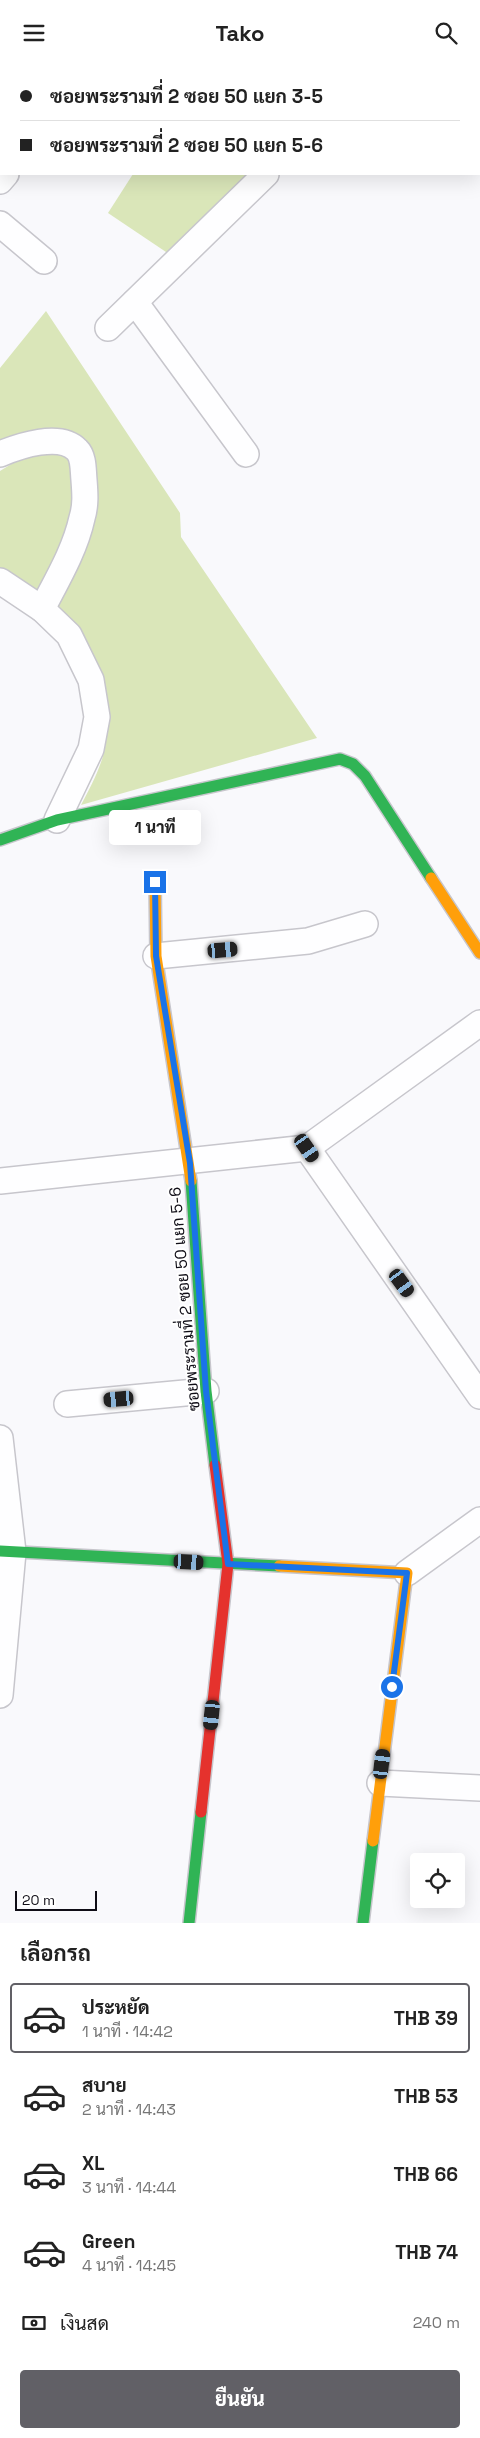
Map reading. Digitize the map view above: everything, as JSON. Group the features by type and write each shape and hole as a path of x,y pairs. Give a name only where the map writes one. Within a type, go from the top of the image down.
{"street":[{"path":"108,328 265,175"},
{"path":"0,224 44,261"},
{"path":"135,302 246,454"},
{"path":"0,454 34,443 65,443 77,450 82,461 85,500 82,518 72,548 42,609"},
{"path":"0,581 42,609 68,635 91,680 97,717 91,749 57,820"},
{"path":"0,840 57,820 340,759 353,764 365,776 480,953"},
{"name":"ซอยพระรามที่ 2 ซอย 50 แยก 5-6","path":"155,882 156,956 190,1163 206,1391 228,1564 189,1923"},
{"path":"156,956 308,941 365,924"},
{"path":"0,1181 190,1163 307,1148 480,1023"},
{"path":"307,1148 480,1396"},
{"path":"67,1404 206,1391"},
{"path":"0,1438 6,1552 0,1695"},
{"path":"6,1552 407,1573 480,1521"},
{"path":"364,1923 407,1573"},
{"path":"380,1783 480,1788"}],"green space":[{"path":"132,175 251,175 169,254 108,213"},
{"path":"46,311 180,513 181,537 317,738 81,805 103,756 107,735 105,693 91,654 69,618 55,602 90,457 24,433 0,440 0,368"},
{"path":"50,452 66,456 75,467 73,520 50,570 37,590 0,569 0,471 26,455"}],"traffic: fast":[{"path":"0,840 57,820 340,759 353,764 365,776 431,878"},
{"path":"191,1181 206,1391 215,1465"},
{"path":"0,1551 279,1566"},
{"path":"189,1923 201,1812"},
{"path":"363,1923 373,1841"}],"traffic: slow":[{"path":"431,878 480,953"},
{"path":"155,882 156,956 191,1181"},
{"path":"279,1566 407,1573 373,1841"}],"traffic: jam":[{"path":"201,1812 228,1564 215,1465"}],"route":[{"path":"155,882 156,956 190,1163 206,1391 228,1564 407,1573 392,1687"}]}
